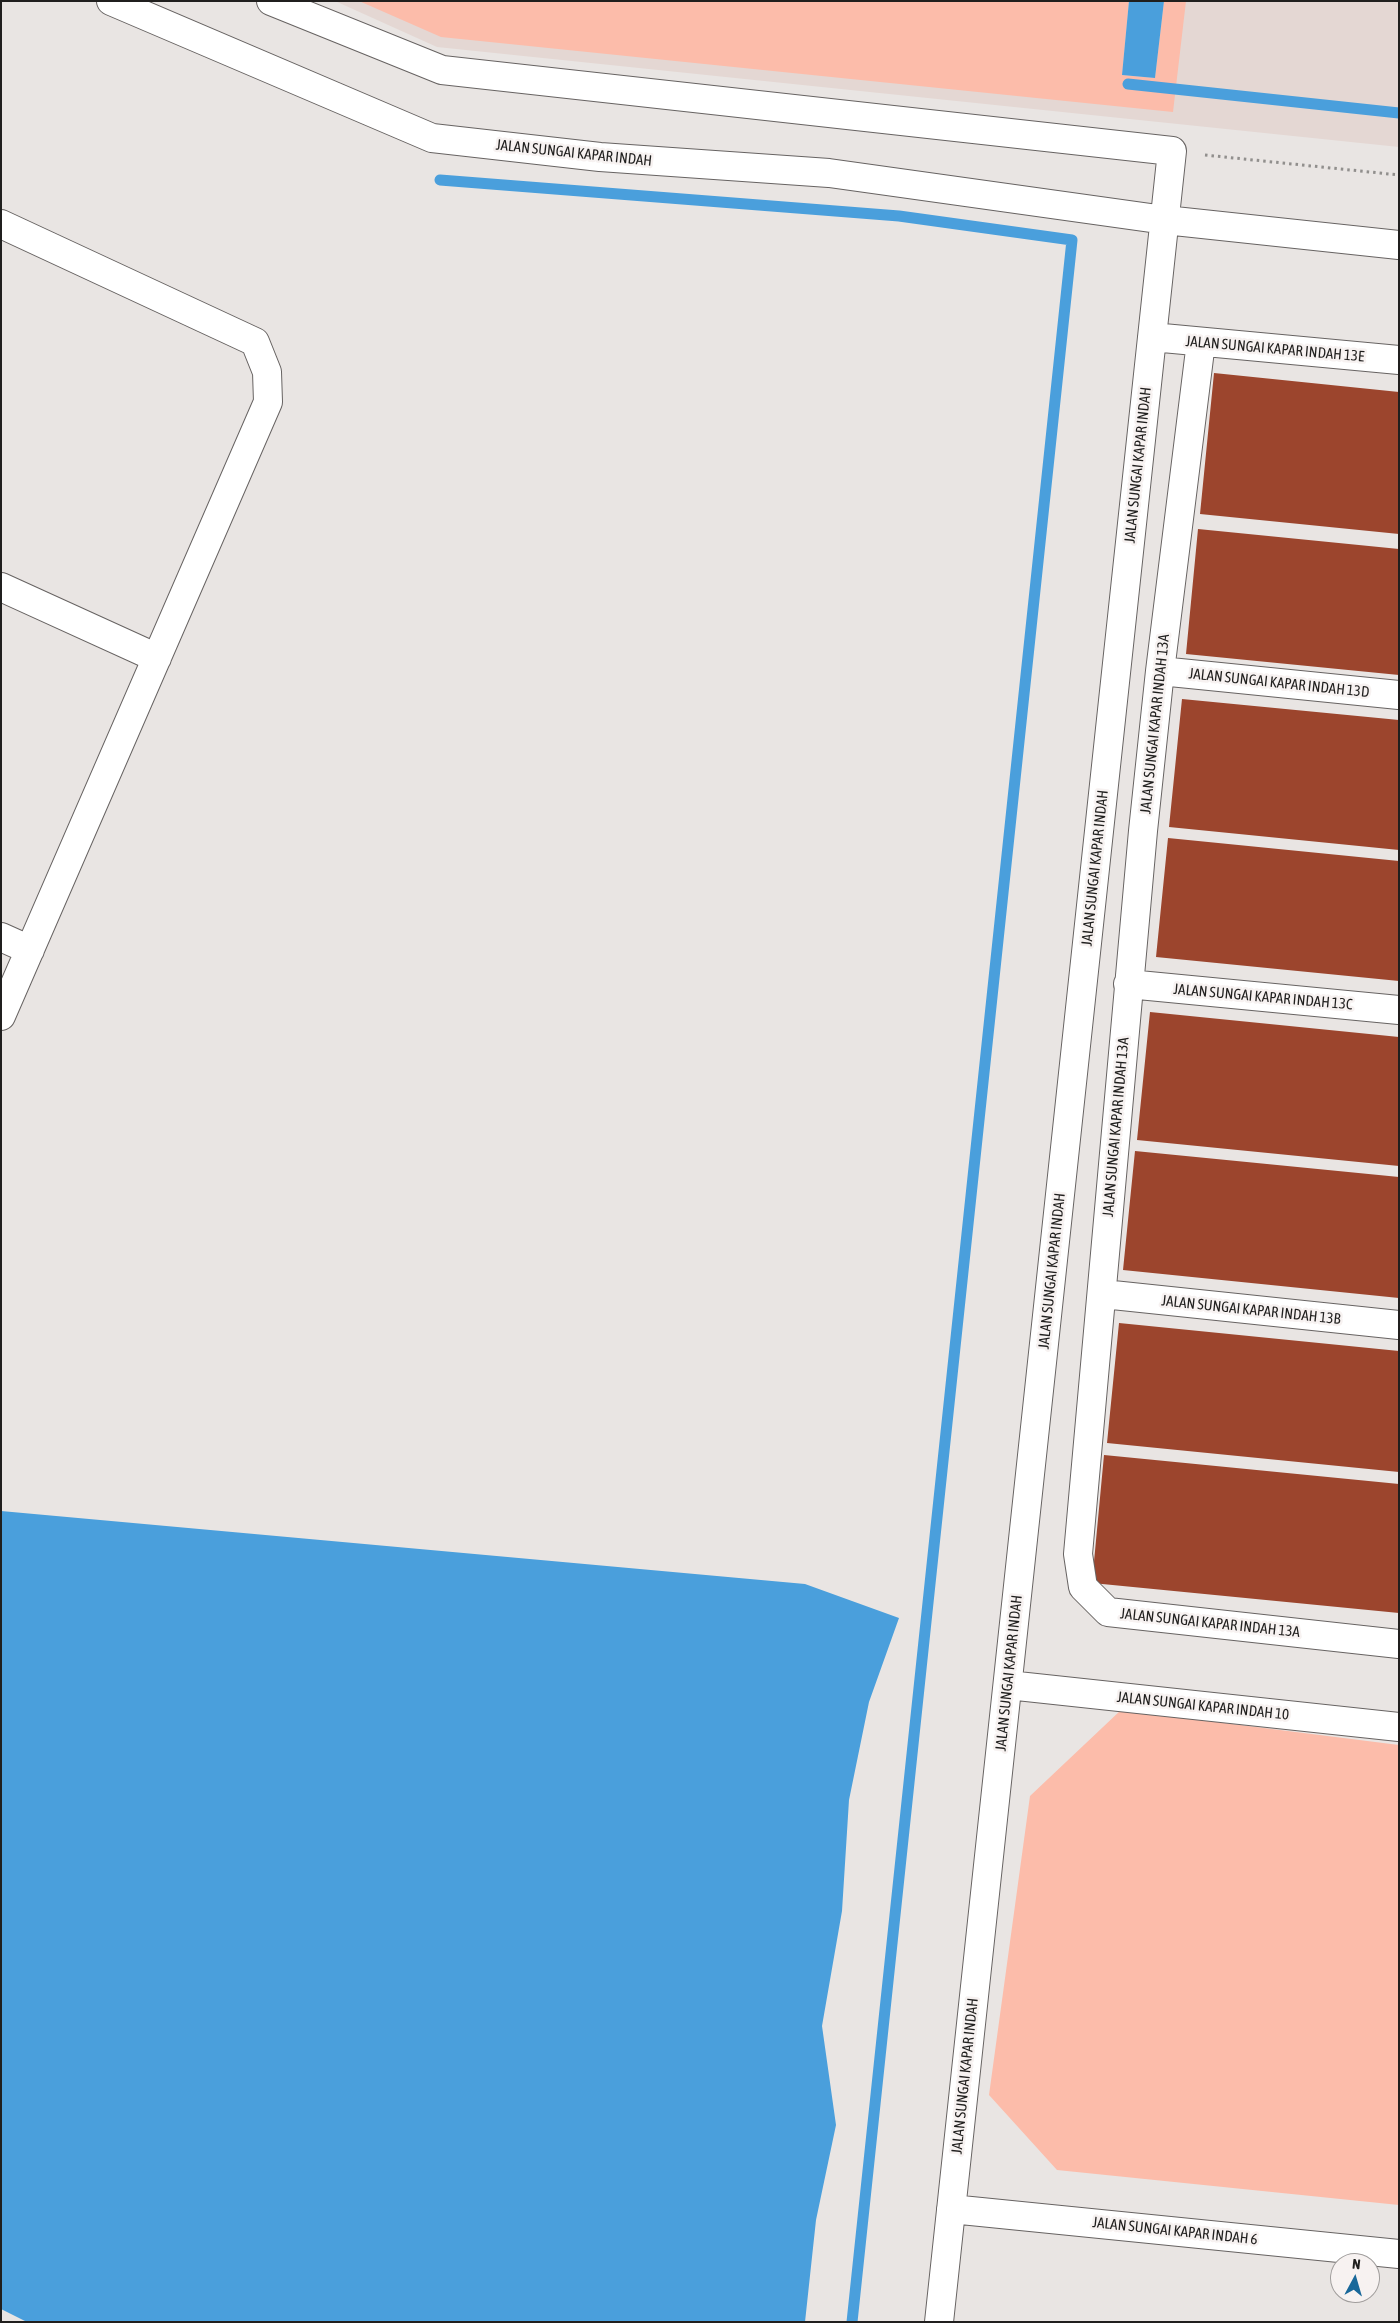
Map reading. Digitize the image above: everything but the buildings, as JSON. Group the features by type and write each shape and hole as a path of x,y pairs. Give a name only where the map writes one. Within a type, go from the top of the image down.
{"street":[{"name":"JALAN SUNGAI KAPAR INDAH","path":"112,1 432,138 600,157 829,173 1062,204 1165,220"},
{"path":"272,1 442,70 1172,152"},
{"name":"JALAN SUNGAI KAPAR INDAH","path":"939,2322 1172,152"},
{"path":"1165,220 1399,244"},
{"path":"1,224 255,342 267,372 268,402 1,1016"},
{"name":"JALAN SUNGAI KAPAR INDAH 13E","path":"1152,337 1399,360"},
{"name":"JALAN SUNGAI KAPAR INDAH 13A","path":"1201,342 1160,671 1128,984 1103,1294 1078,1554 1083,1587 1108,1612 1399,1644"},
{"path":"1,588 156,658"},
{"name":"JALAN SUNGAI KAPAR INDAH 13D","path":"1160,671 1399,695"},
{"path":"1,937 30,950"},
{"name":"JALAN SUNGAI KAPAR INDAH 13C","path":"1128,984 1399,1010"},
{"name":"JALAN SUNGAI KAPAR INDAH 13B","path":"1103,1294 1399,1324"},
{"name":"JALAN SUNGAI KAPAR INDAH 10","path":"1008,1684 1399,1727"},
{"name":"JALAN SUNGAI KAPAR INDAH 6","path":"951,2208 1399,2254"}],"path":[{"path":"1172,152 1399,175"}],"shaded area":[{"path":"335,1 1399,1 1399,147 437,47"},
{"path":"359,1 1129,1 1122,75 1155,78 1164,1 1186,1 1173,112 441,37"},
{"path":"1121,1710 1399,1745 1399,2205 1057,2170 989,2095 1030,1796"}],"water":[{"path":"1129,1 1164,1 1155,78 1122,75"},
{"path":"1,1511 805,1584 899,1618 869,1702 849,1800 842,1911 822,2026 836,2125 816,2220 805,2322 27,2322 1,2309"}],"waterway":[{"path":"1128,84 1399,113"},
{"path":"440,180 899,216 1072,240 852,2322"}]}
